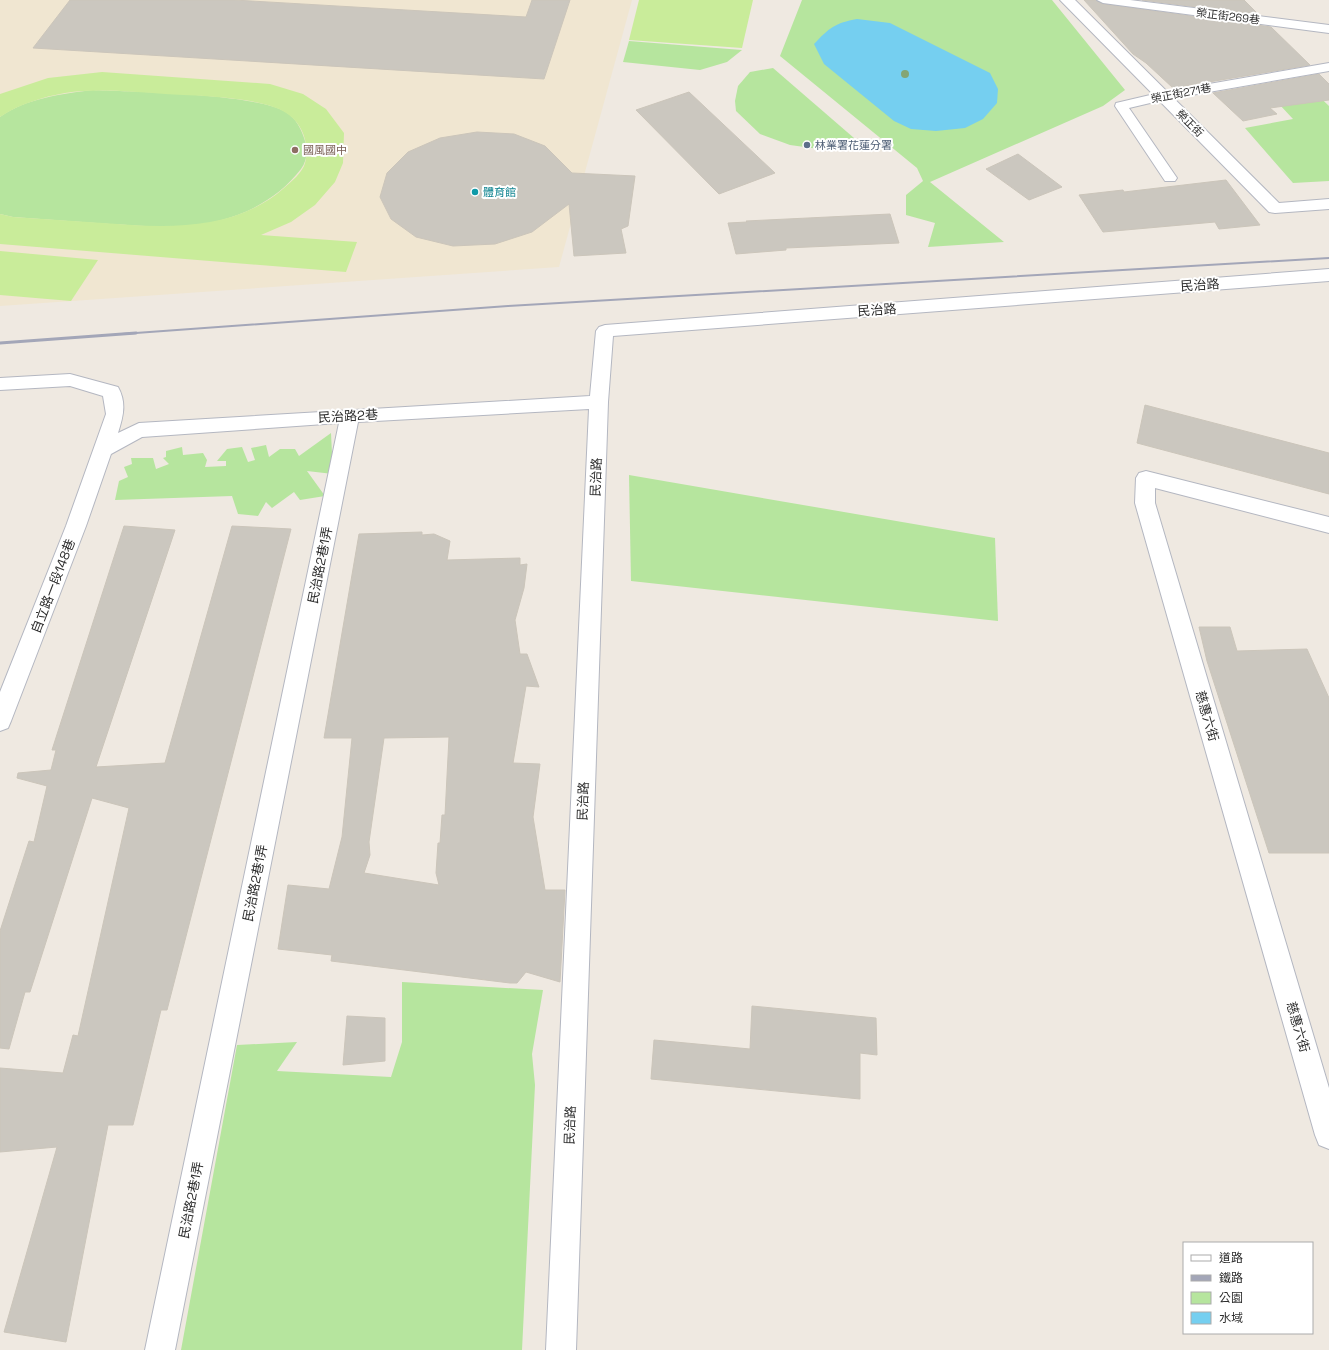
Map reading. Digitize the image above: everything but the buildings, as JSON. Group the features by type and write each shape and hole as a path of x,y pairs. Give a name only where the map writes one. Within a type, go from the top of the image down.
{"street":[{"name":"榮正街","path":"1067,0 1275,208 1329,204"},
{"name":"民治路","path":"561,1350 598,402 605,331 1329,275"},
{"name":"自立路一段148巷","path":"0,384 70,380 111,392 115,414 76,526 0,721"},
{"name":"民治路2巷","path":"102,450 138,430 598,402"},
{"name":"民治路2巷1弄","path":"160,1350 350,416"},
{"name":"慈惠六街","path":"1329,525 1146,478 1145,503 1329,1135"}],"lane":[{"name":"榮正街269巷","path":"1103,0 1329,29"},
{"name":"榮正街271巷","path":"1170,178 1121,106 1163,96 1329,67"}],"shaded area":[{"name":"國風國中","path":"0,0 632,0 559,267 0,306"}],"green space":[{"path":"639,0 753,0 742,48 629,40"},
{"path":"802,0 1052,0 1125,90 1103,106 930,182 1004,242 928,247 935,223 906,215 906,195 923,181 917,168 780,56"},
{"path":"629,41 742,50 727,62 700,70 623,62"},
{"path":"773,68 854,138 849,145 835,150 790,145 760,134 736,111 735,101 738,86 750,72"},
{"path":"102,72 270,84 303,94 326,109 344,133 343,163 335,182 315,205 291,222 261,235 357,242 346,272 0,244 0,214 13,217 150,226 198,224 221,220 243,213 264,202 290,183 304,166 307,150 306,143 302,130 294,119 278,109 264,104 230,98 128,91 77,92 65,93 40,99 15,108 0,117 0,94 48,78"},
{"path":"1306,84 1329,106 1329,181 1293,183 1245,128 1293,119 1279,104"},
{"path":"93,90 197,95 254,102 276,108 290,115 299,127 306,144 305,163 293,179 264,202 230,218 205,224 191,226 151,226 13,217 0,214 0,117 21,105 33,101 57,95"},
{"path":"0,251 98,260 71,301 0,295"},
{"path":"331,433 333,474 307,471 325,496 300,500 294,492 272,508 266,502 258,516 238,514 232,496 115,500 119,481 128,477 124,467 132,464 131,458 153,458 156,469 169,464 163,458 166,457 166,451 182,447 183,455 203,453 207,460 205,467 226,466 226,461 217,461 227,449 242,447 248,462 255,460 251,448 266,445 269,457 280,449 295,449 299,456"},
{"path":"629,475 995,538 998,621 631,581"},
{"path":"402,982 543,990 532,1054 535,1085 522,1350 181,1350 237,1045 297,1042 277,1071 391,1077 402,1042"}],"water":[{"path":"857,19 890,23 990,73 998,89 997,103 983,119 965,128 936,131 911,129 894,121 824,64 814,44 824,34 838,24"}],"railway":[{"path":"122,334 508,306 1329,258"},
{"path":"0,343 136,333"}],"place":[{"name":"林業署花蓮分署","path":"807,145"},
{"name":"國風國中","path":"295,150"},
{"name":"體育館","path":"475,192"}]}
